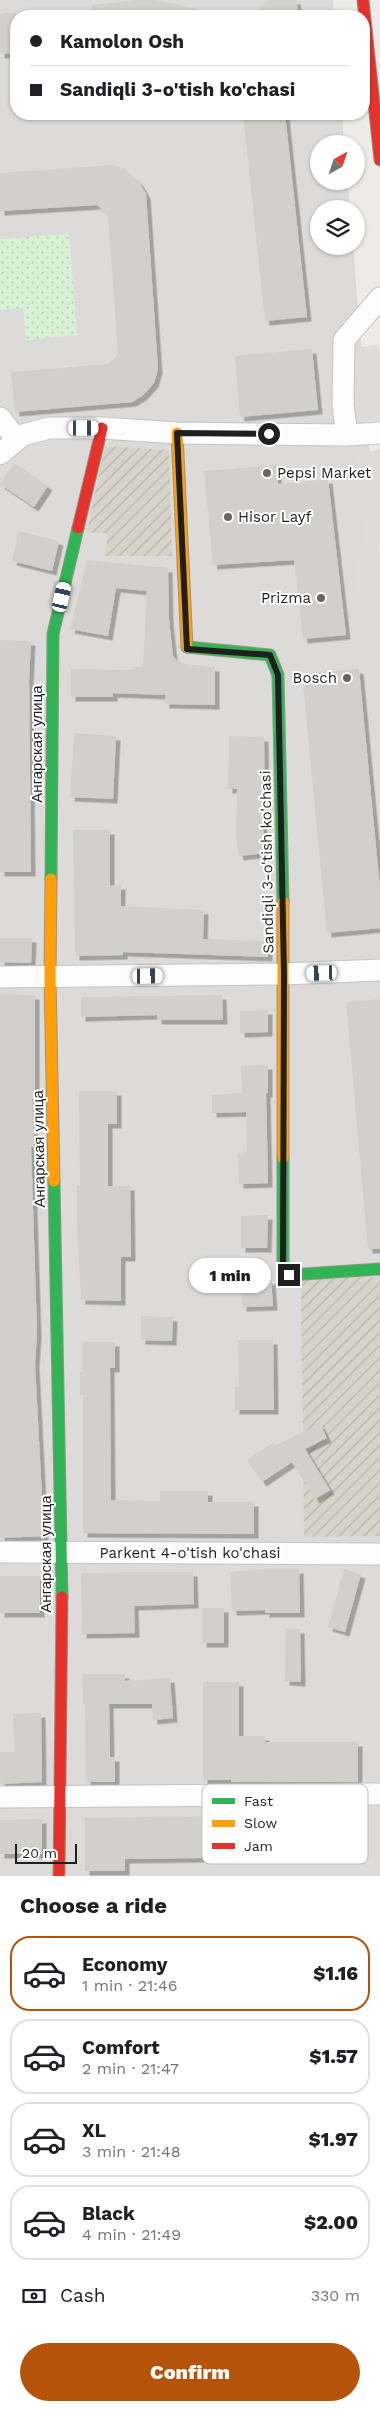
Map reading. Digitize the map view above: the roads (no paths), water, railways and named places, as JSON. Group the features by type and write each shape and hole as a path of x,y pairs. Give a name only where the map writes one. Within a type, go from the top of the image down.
{"street":[{"path":"370,66 380,160"},
{"path":"347,435 343,406 344,340 380,298"},
{"path":"0,418 17,440"},
{"path":"0,454 17,440 31,432 49,428 102,428 177,433 347,435 380,433"},
{"name":"Ангарская улица","path":"59,1876 62,1553 50,977 53,634 102,428"},
{"name":"Sandiqli 3-o'tish ko'chasi","path":"177,433 187,649 270,655 278,675 284,974 283,1269 289,1275 380,1270"},
{"path":"0,977 284,974 380,970"},
{"name":"Parkent 4-o'tish ko'chasi","path":"0,1552 380,1554"},
{"path":"0,1797 202,1795"}],"place":[{"name":"Pepsi Market","path":"267,473"},
{"name":"Hisor Layf","path":"228,517"},
{"name":"Prizma","path":"321,598"},
{"name":"Bosch","path":"347,678"}]}
